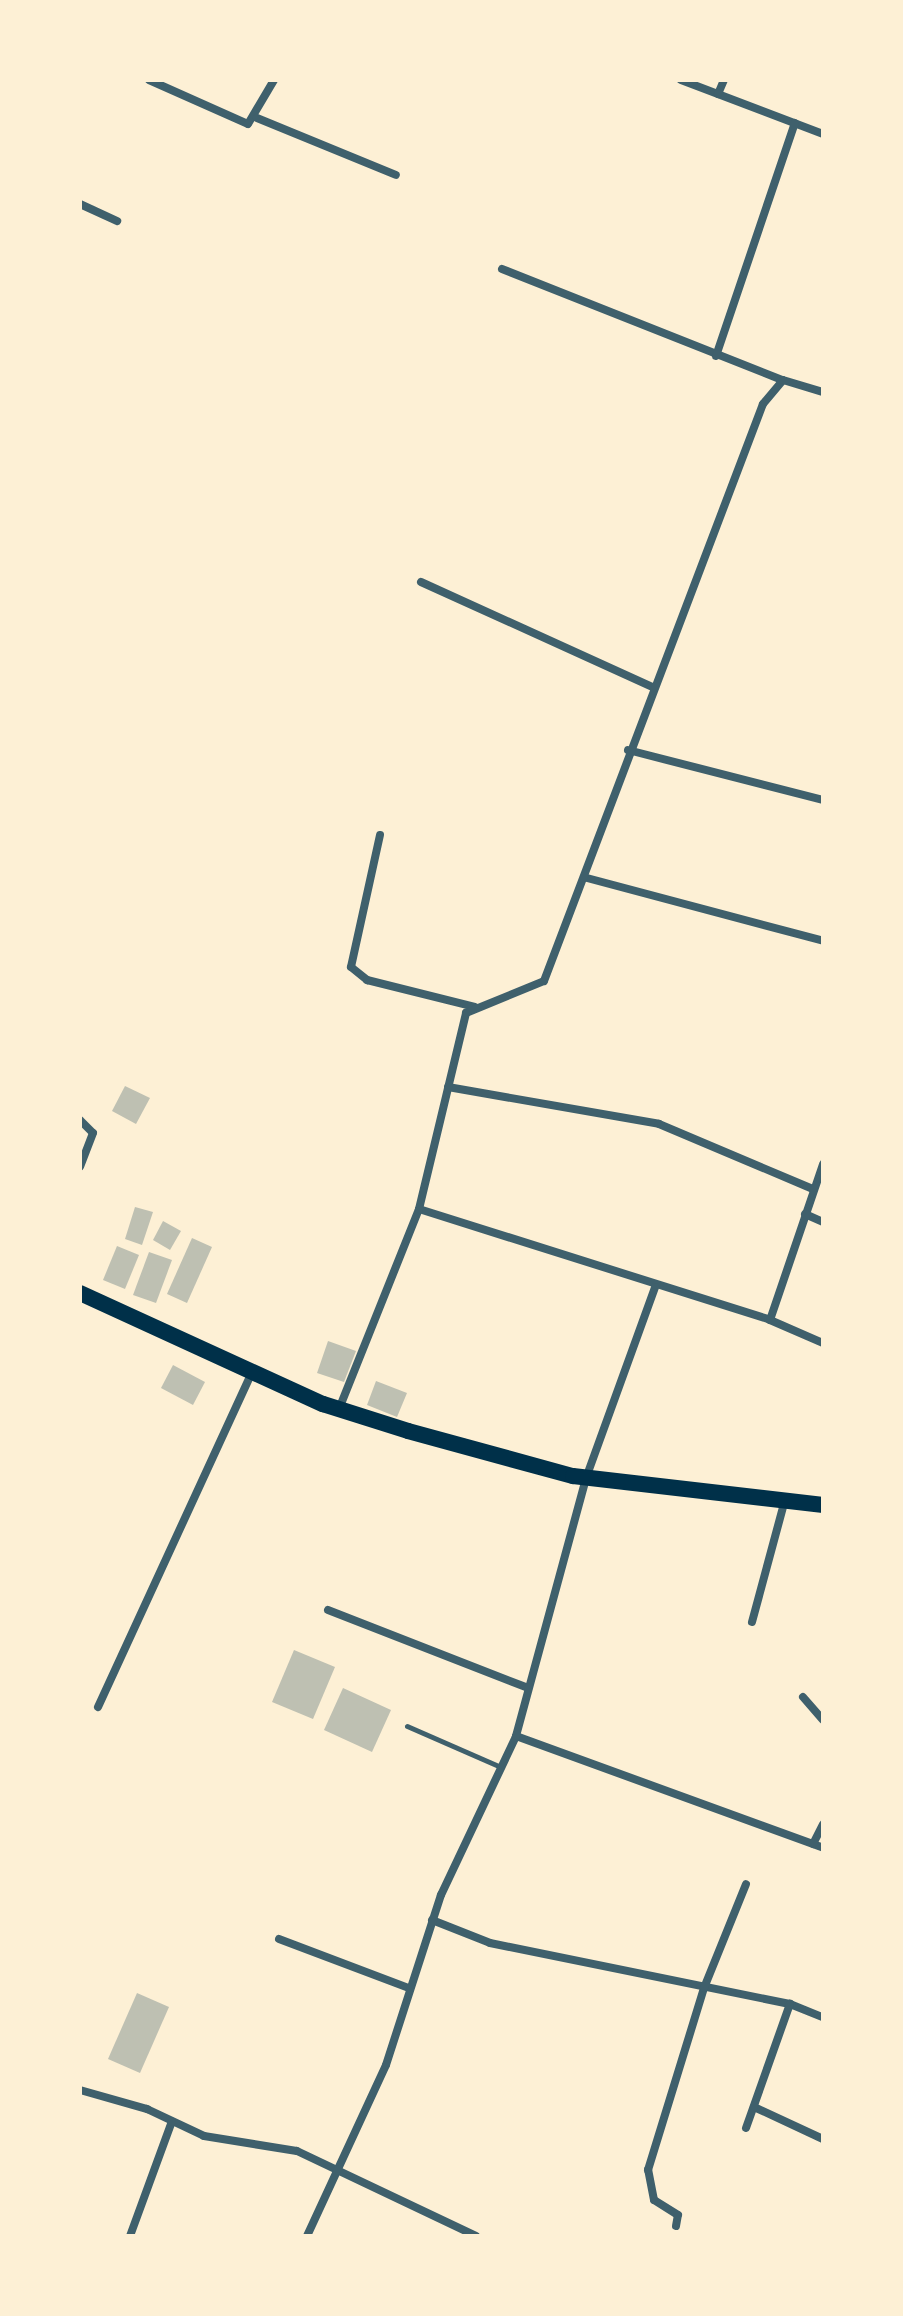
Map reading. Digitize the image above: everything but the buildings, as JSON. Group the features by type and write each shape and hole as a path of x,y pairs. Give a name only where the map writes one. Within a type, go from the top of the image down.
{"main road":[{"path":"80,1293 339,1409 586,1478 784,1503 823,1505"}],"street":[{"path":"149,80 241,123 257,118 396,175"},
{"path":"257,118 274,80"},
{"path":"681,80 823,134"},
{"path":"718,94 724,80"},
{"path":"716,356 795,123"},
{"path":"80,204 117,221"},
{"path":"502,269 716,356 823,392"},
{"path":"339,1409 419,1209 462,1022 475,1007 544,981 587,878 628,750 763,404 783,380"},
{"path":"421,582 653,687"},
{"path":"628,750 823,800"},
{"path":"380,835 351,967 367,980 475,1007"},
{"path":"587,878 823,941"},
{"path":"448,1087 659,1124 813,1189"},
{"path":"80,1120 93,1133 80,1167"},
{"path":"770,1320 823,1164"},
{"path":"419,1209 655,1287 770,1320 823,1343"},
{"path":"805,1214 823,1222"},
{"path":"307,2236 341,2171 386,2065 432,1920 516,1736 586,1478 655,1287"},
{"path":"98,1707 252,1372"},
{"path":"752,1622 784,1503"},
{"path":"328,1610 528,1688"},
{"path":"803,1697 823,1720"},
{"path":"516,1736 823,1848"},
{"path":"813,1844 823,1824"},
{"path":"676,2226 678,2215 654,2200 648,2170 704,1988 746,1884"},
{"path":"432,1920 490,1943 790,2004 823,2017"},
{"path":"279,1939 409,1988"},
{"path":"746,2128 790,2004"},
{"path":"80,2090 228,2142 267,2141 341,2171 476,2236"},
{"path":"754,2107 823,2139"},
{"path":"130,2236 172,2121"}],"lane":[{"path":"407,1726 501,1767"}]}
